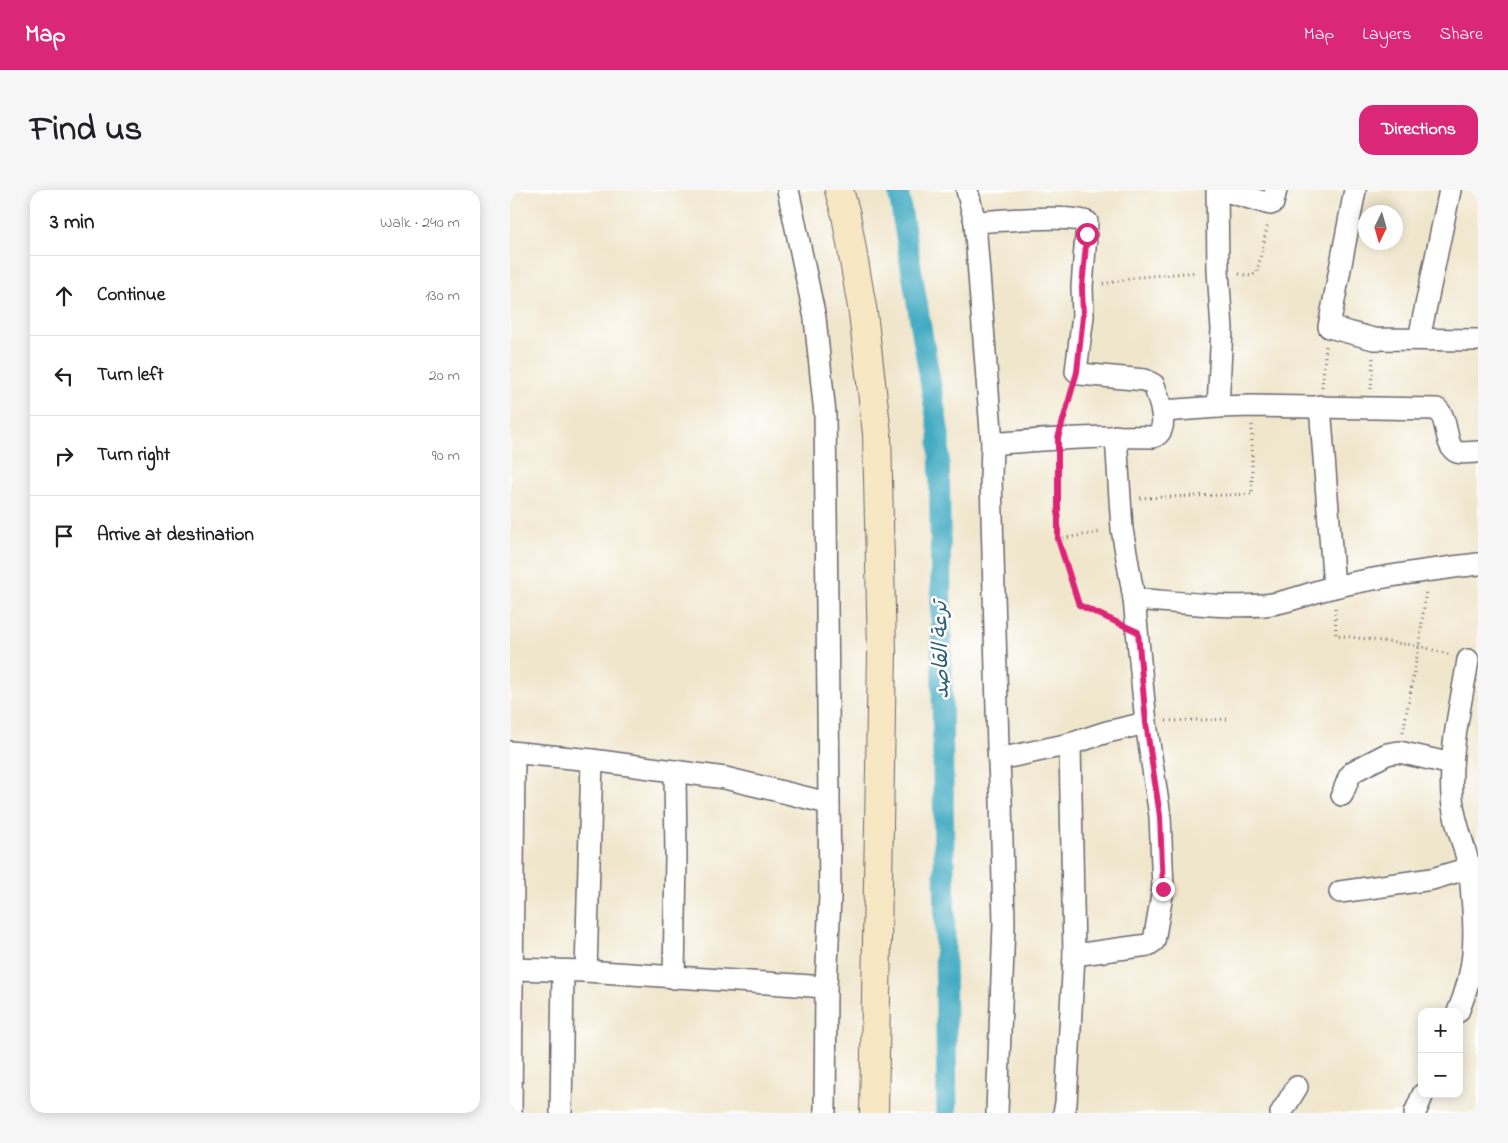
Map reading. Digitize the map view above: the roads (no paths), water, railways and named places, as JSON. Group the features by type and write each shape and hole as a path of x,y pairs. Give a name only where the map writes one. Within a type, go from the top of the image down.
{"street":[{"path":"788,190 815,318 825,414 830,896 826,987 825,1113"},
{"path":"839,190 846,215 863,313 877,434 882,653 874,1113"},
{"path":"968,190 975,222 992,444 991,478 1004,924 998,1113"},
{"path":"1217,190 1218,270 1222,329 1218,406"},
{"path":"1222,190 1274,197"},
{"path":"1355,190 1329,326 1374,338 1478,340"},
{"path":"1419,339 1450,190"},
{"path":"975,222 1046,219 1081,219 1085,221 1087,224 1082,287 1083,316 1077,372 1080,374 1146,380 1154,386 1163,411 1161,430 1157,436 1058,438 992,444"},
{"path":"1163,411 1218,406 1436,409 1442,413 1454,450 1478,452"},
{"path":"1320,406 1334,587"},
{"path":"1074,955 1148,946 1154,941 1163,889 1160,816 1146,723 1134,599 1122,529 1116,436"},
{"path":"1134,599 1205,604 1266,605 1334,587 1428,570 1478,564"},
{"path":"1460,1008 1466,991 1474,953 1475,930 1474,868 1454,813 1452,796 1452,764 1468,660"},
{"path":"999,759 1070,744 1107,732 1146,723"},
{"path":"1064,1113 1074,955 1070,744"},
{"path":"1342,795 1349,777 1354,771 1387,754 1399,752 1452,764"},
{"path":"511,1113 512,753 592,760 725,778 828,803"},
{"path":"586,971 592,760"},
{"path":"674,771 676,857 674,978"},
{"path":"1340,892 1432,879 1474,868"},
{"path":"511,969 586,971 826,987"},
{"path":"561,1113 563,971"},
{"path":"1281,1113 1298,1087"},
{"path":"1415,1113 1421,1098"}],"waterway":[{"name":"ترعة القاصد","path":"898,190 939,434 947,1113"}]}
